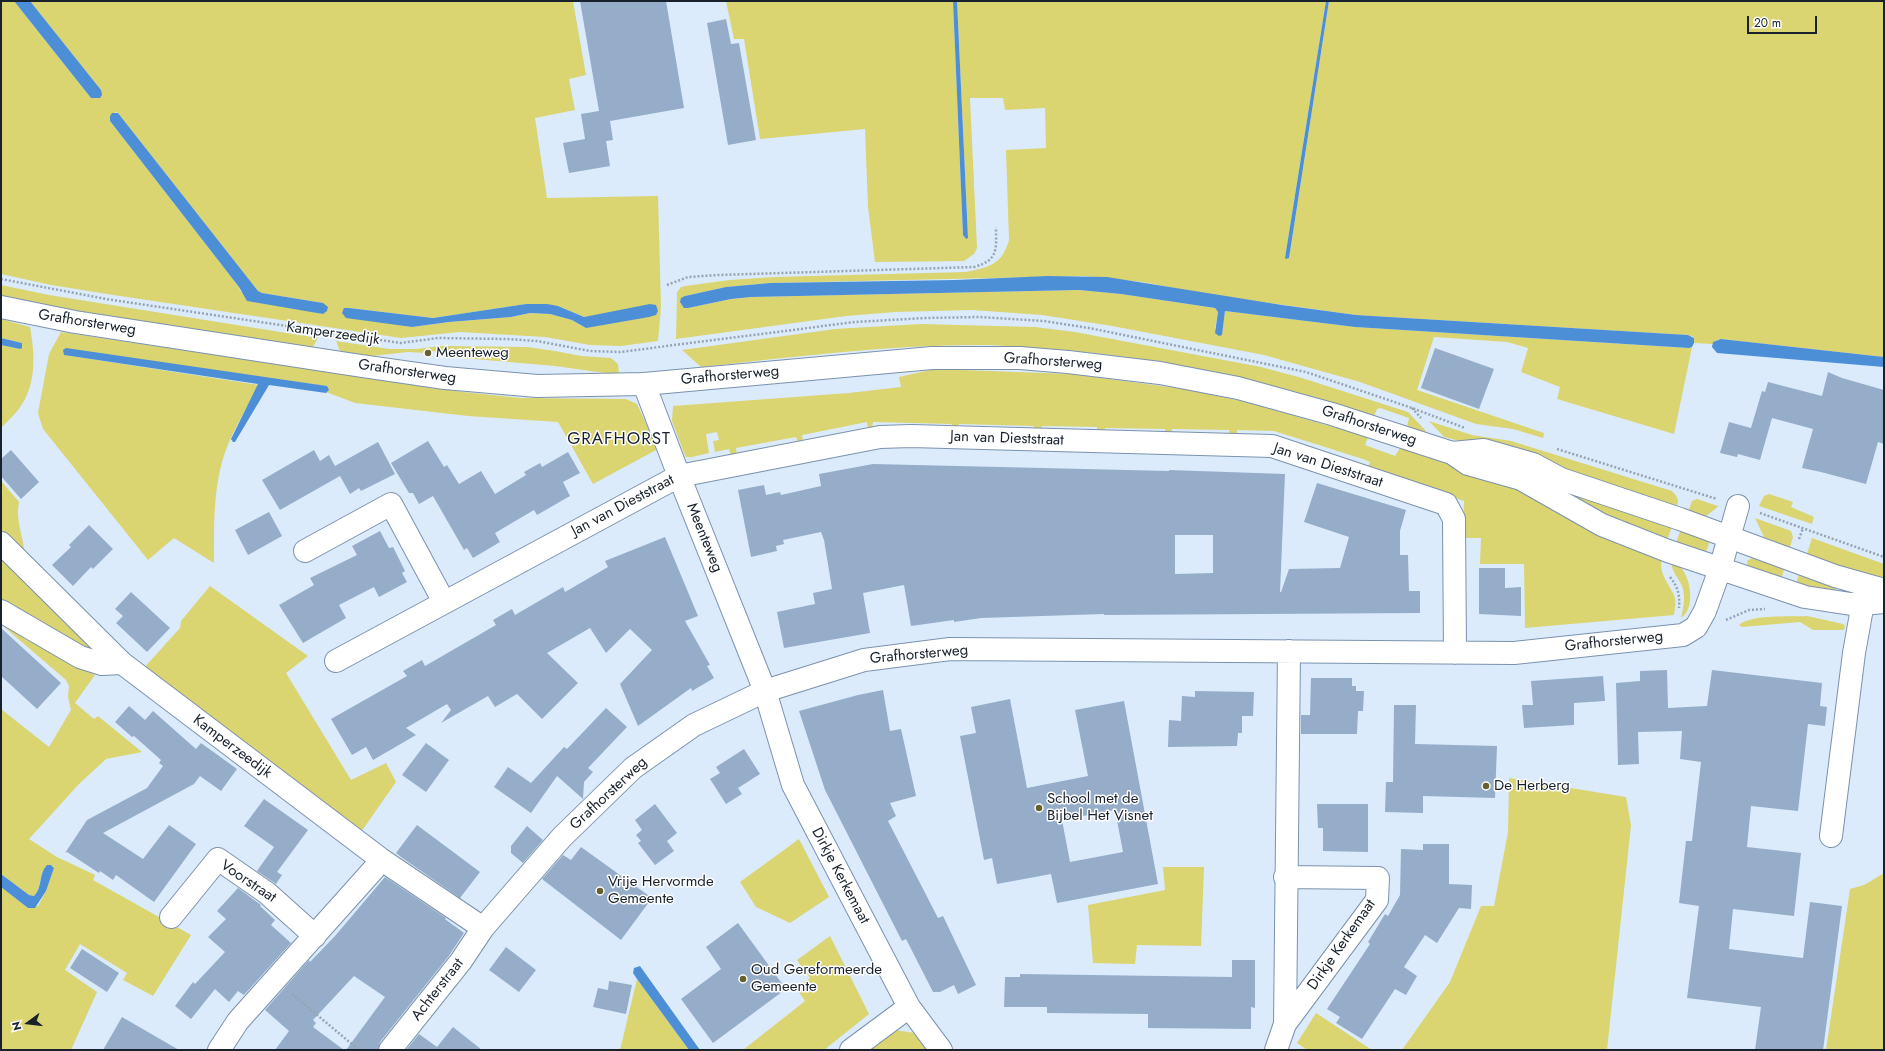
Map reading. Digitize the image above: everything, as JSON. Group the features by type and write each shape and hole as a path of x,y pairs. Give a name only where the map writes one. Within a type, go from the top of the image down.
{"street":[{"name":"Grafhorsterweg","path":"1,307 75,322 445,378 536,386 644,384 932,358 1020,358 1160,373 1238,388 1332,414 1452,453 1468,464 1521,479 1609,528 1720,569 1805,596 1874,595"},
{"name":"Meenteweg","path":"644,384 765,691"},
{"name":"Jan van Dieststraat","path":"336,661 679,476 880,437 1272,446 1446,504 1454,519 1455,653"},
{"name":"Grafhorsterweg","path":"1452,453 1484,450 1532,464 1561,479 1835,576 1874,595"},
{"path":"305,551 391,504 444,602"},
{"path":"1729,538 1738,506"},
{"name":"Grafhorsterweg","path":"483,928 562,837 633,768 694,725 765,691 864,660 950,649 1514,654 1683,635 1696,627 1705,611 1729,538"},
{"name":"Kamperzeedijk","path":"1,543 122,663 382,860 483,928"},
{"path":"1831,836 1854,653 1874,595"},
{"path":"1,611 80,657 102,664 122,663"},
{"name":"Dirkje Kerkemaat","path":"1285,1024 1289,651"},
{"name":"Dirkje Kerkemaat","path":"765,691 793,785 910,1007 940,1050"},
{"name":"Voorstraat","path":"171,917 218,859 267,893 315,936"},
{"path":"219,1050 238,1021 382,860"},
{"name":"Dirkje Kerkemaat","path":"1276,1050 1285,1024 1377,900 1378,878 1286,877"},
{"name":"Achterstraat","path":"390,1050 461,962 483,928"},
{"path":"851,1050 910,1007"}],"path":[{"path":"667,285 688,277 718,275 974,267 986,264 996,252 996,227"},
{"name":"Kamperzeedijk","path":"1,279 99,298 400,343 438,338 506,339 604,352 620,352 668,346"},
{"name":"Grafhorsterweg","path":"1412,408 1467,429"},
{"path":"1554,448 1738,506 1884,557"},
{"path":"276,980 359,1050"}],"shaded area":[{"path":"1,1 14,1 91,98 101,90 30,1 573,1 586,75 569,79 575,110 535,118 547,198 658,196 661,307 658,341 621,346 590,345 545,337 460,332 401,338 107,294 51,285 1,274","holes":["116,112 258,291 262,293 323,303 322,314 240,291 239,287 110,121 110,116","526,304 558,306 584,317 617,312 586,328 572,320 550,314 530,313 511,317 449,322 412,327 349,308 433,318"]},
{"path":"726,1 953,1 963,235 966,239 968,238 957,1 1326,1 1286,259 1289,258 1329,1 1884,1 1884,357 1721,339 1713,342 1713,344 1694,343 1694,337 1688,335 1356,315 1205,294 1142,282 1084,276 770,283 726,287 685,296 688,308 731,299 751,297 1079,290 1121,294 1215,308 1218,312 1215,329 1222,334 1225,311 1355,327 1692,347 1674,434 1557,399 1560,387 1521,372 1528,348 1507,342 1434,337 1417,390 1544,433 1543,438 1513,429 1476,424 1360,382 1264,355 1112,326 1042,315 972,310 895,312 846,316 676,339 677,292 681,287 685,286 730,280 774,277 966,272 994,264 1003,255 1009,240 1006,150 1046,148 1045,108 1005,110 1003,98 970,98 977,248 974,254 964,261 875,262 868,207 865,129 760,139 744,39 734,39"},
{"path":"1,285 49,295 318,338 313,347 45,306 1,295"},
{"path":"1,319 30,327 33,348 33,370 29,391 24,401 18,410 1,428 1,345 20,349 22,343 1,338"},
{"path":"921,324 1035,327 1075,332 1261,367 1302,378 1408,412 1426,431 1424,433 1407,427 1409,418 1380,408 1377,409 1374,416 1249,380 1165,363 1079,351 995,345 911,347 841,352 701,367 682,350 835,329"},
{"path":"61,332 463,392 521,398 626,399 637,404 658,449 593,484 558,422 468,416 355,403 326,392 327,386 255,376 64,355 259,385 233,433 222,462 216,499 214,563 174,538 148,560 43,429 38,413 49,354"},
{"path":"336,341 389,349 417,349 440,346 527,347 581,356 611,358 618,364 619,373 612,374 555,366 451,357 452,354 425,350 425,353 408,352 372,356 340,351"},
{"path":"935,369 1072,374 1184,389 1246,402 1368,437 1365,445 1395,456 1400,448 1468,471 1507,481 1663,555 1661,561 1662,571 1675,598 1674,615 1525,628 1524,564 1480,564 1481,538 1463,538 1464,501 1368,467 1370,462 1363,459 1274,431 1237,430 1237,437 1229,437 1229,430 1172,429 1172,436 1165,435 1165,429 1105,428 1104,434 1097,434 1097,427 1042,426 1041,433 1035,432 1034,426 959,424 958,430 952,431 952,424 873,422 872,429 868,429 867,422 802,435 803,441 798,443 796,437 736,448 737,455 731,456 729,449 715,452 713,441 719,440 717,432 706,434 709,453 686,457 672,421 673,406 849,393 901,387 899,377"},
{"path":"1429,421 1472,435 1511,441 1672,491 1678,500 1676,511 1468,443 1444,437"},
{"path":"1,481 19,502 18,516 25,556 1,530"},
{"path":"1563,485 1673,524 1666,543 1643,535 1561,492"},
{"path":"1769,494 1793,502 1791,507 1814,517 1812,524 1759,506 1764,496"},
{"path":"1697,499 1719,506 1701,520 1687,515 1692,501"},
{"path":"1755,518 1791,531 1793,537 1789,551 1767,543"},
{"path":"1682,526 1706,538 1709,543 1707,550 1702,552 1675,546"},
{"path":"1812,538 1884,564 1884,579 1806,557"},
{"path":"1,557 96,649 95,652 1,603"},
{"path":"1754,557 1786,563 1780,583 1748,568 1747,561"},
{"path":"1671,561 1678,564 1683,570 1690,587 1689,605 1686,613 1681,618 1684,594 1682,586 1674,572"},
{"path":"1801,568 1830,582 1837,591 1795,587"},
{"path":"210,586 308,656 286,673 351,780 386,763 396,782 361,832 142,670 180,628 181,621"},
{"path":"1782,616 1807,616 1843,624 1845,626 1844,630 1813,630 1800,622 1742,627 1739,625 1752,619"},
{"path":"3,623 27,640 95,675 75,703 94,719 98,716 142,752 106,759 79,784 29,839 57,857 95,875 93,880 191,935 153,996 123,980 127,973 80,944 65,970 97,992 71,1050 1,1050 1,887 28,908 38,906 46,891 54,868 51,865 48,865 42,873 37,892 34,896 29,895 1,874 1,709 49,747 71,710 68,697 69,686 66,680 2,625"},
{"path":"1509,778 1626,797 1631,825 1607,1050 1402,1050 1450,982 1481,906 1494,906 1508,832"},
{"path":"799,839 829,897 790,923 756,907 740,882"},
{"path":"1163,867 1204,867 1201,946 1137,945 1135,964 1093,963 1088,905 1165,890"},
{"path":"1884,873 1884,1050 1826,1050 1850,889 1864,885"},
{"path":"830,936 869,1014 824,1050 743,1050 805,1001 796,988 810,978 797,960"},
{"path":"637,979 689,1050 620,1050"},
{"path":"1316,1013 1372,1050 1307,1050 1297,1043"},
{"path":"894,1030 915,1033 926,1046 926,1050 868,1050"}],"water":[{"path":"14,1 30,1 101,90 102,95 100,98 91,98"},
{"path":"953,1 957,1 968,238 966,239 963,235"},
{"path":"1326,1 1329,1 1289,258 1286,259 1285,258"},
{"path":"112,113 118,113 258,291 262,293 323,303 328,307 327,311 323,314 247,301 239,287 110,121 110,116"},
{"path":"1048,276 1107,277 1282,305 1356,315 1688,335 1694,338 1694,343 1692,347 1689,348 1355,327 1225,311 1222,335 1219,336 1215,333 1218,312 1215,308 1121,294 1079,290 751,297 731,299 688,308 684,308 680,302 681,298 685,296 726,287 770,283 955,280"},
{"path":"526,304 547,304 558,306 584,317 650,304 656,305 658,311 656,315 649,317 586,328 572,320 550,314 530,313 511,317 449,322 412,327 346,318 342,313 344,308 349,308 433,318"},
{"path":"1,338 22,343 22,348 20,349 1,345"},
{"path":"1721,339 1884,357 1884,367 1717,353 1712,347 1713,342"},
{"path":"66,348 327,386 329,390 326,393 269,385 235,442 233,442 231,439 258,384 64,355 63,350"},
{"path":"47,865 51,865 54,868 46,891 35,908 28,908 1,887 1,874 29,895 34,896 39,889 42,873"},
{"path":"640,966 700,1050 689,1050 637,979 633,973 634,968"}],"building":[{"path":"580,1 666,1 684,108 610,121 613,140 606,141 610,166 569,173 563,143 585,139 581,114 599,111"},
{"path":"726,19 731,44 739,43 756,140 728,145 707,23"},
{"path":"1435,348 1494,369 1479,409 1421,388"},
{"path":"1828,372 1842,378 1884,390 1884,444 1878,442 1866,484 1802,468 1813,429 1772,418 1760,460 1738,454 1737,457 1720,453 1729,422 1751,428 1762,391 1765,392 1768,382 1822,396"},
{"path":"428,441 444,467 447,465 459,484 481,471 495,494 526,475 524,472 540,463 542,467 568,452 580,473 563,482 570,496 537,515 534,510 495,533 500,542 473,558 467,548 464,550 433,496 419,504 413,493 409,493 391,463"},
{"path":"378,442 395,474 361,491 359,488 350,494 340,476 280,510 262,480 314,450 320,461 329,455 335,466"},
{"path":"11,450 39,482 21,499 1,476 1,459"},
{"path":"873,464 1285,474 1280,592 1289,569 1340,568 1349,537 1304,522 1317,483 1406,510 1400,531 1400,555 1408,555 1409,591 1420,591 1420,613 1104,614 981,618 911,626 904,585 863,593 870,633 784,648 777,612 815,604 813,593 832,589 824,540 821,532 783,540 784,544 776,546 777,551 751,557 738,490 764,485 766,495 780,492 781,495 821,486 819,474","holes":["1175,535 1213,535 1213,573 1175,574"]},
{"path":"269,512 282,536 248,555 235,530"},
{"path":"89,525 113,549 93,569 91,567 73,586 52,565 71,547 69,545"},
{"path":"380,531 389,548 393,547 405,571 402,573 407,582 379,597 374,587 339,605 346,618 303,643 279,605 314,585 310,578 357,555 352,546"},
{"path":"665,537 698,616 685,621 710,665 707,666 714,678 692,691 691,688 638,726 620,684 652,650 630,629 606,653 590,628 547,653 578,683 542,719 517,694 495,707 488,696 441,723 451,710 447,704 406,728 416,735 373,760 366,747 352,755 331,719 407,676 403,671 422,660 425,666 496,625 493,620 512,609 515,615 563,587 565,592 608,567 605,561"},
{"path":"1479,568 1505,568 1505,588 1521,587 1521,616 1479,614"},
{"path":"131,592 170,628 147,652 116,623 123,616 115,609"},
{"path":"1,628 61,683 37,709 1,676"},
{"path":"1667,670 1668,708 1707,706 1712,670 1822,683 1820,706 1827,707 1825,726 1808,724 1798,811 1751,806 1747,847 1801,853 1794,916 1733,909 1729,949 1803,958 1810,902 1842,906 1823,1050 1755,1050 1761,1007 1687,998 1699,906 1679,903 1686,841 1692,841 1701,762 1680,759 1682,731 1638,732 1639,764 1618,765 1616,683 1640,681 1640,671"},
{"path":"1603,676 1605,701 1574,703 1574,725 1524,728 1522,705 1533,705 1531,681"},
{"path":"1311,678 1352,678 1352,686 1356,686 1356,691 1364,691 1363,711 1358,711 1357,734 1301,734 1301,715 1310,715"},
{"path":"883,690 890,731 901,729 916,796 890,803 896,816 888,821 938,918 943,916 976,985 958,994 954,985 940,992 933,992 906,939 902,941 825,790 799,711 858,695"},
{"path":"1195,691 1254,692 1253,716 1242,716 1242,733 1238,733 1237,746 1168,747 1169,720 1181,721 1182,696 1195,697"},
{"path":"1010,699 1027,788 1088,776 1075,710 1124,701 1158,884 1057,903 1051,874 997,884 992,858 984,860 960,736 976,733 971,707","holes":["1115,810 1123,852 1070,862 1062,820"]},
{"path":"1394,705 1416,705 1415,744 1497,746 1495,798 1423,796 1423,813 1385,812 1386,782 1393,782"},
{"path":"129,706 145,720 153,711 196,749 201,743 237,769 221,791 200,776 194,784 103,833 143,859 169,825 196,844 154,902 116,875 113,880 100,871 99,873 67,852 65,853 87,820 147,788 163,766 159,763 161,760 134,736 132,737 115,722"},
{"path":"606,708 627,727 588,768 593,772 584,782 583,799 557,776 531,813 494,787 508,767 531,783 564,747 567,749"},
{"path":"426,743 449,760 426,792 402,775"},
{"path":"744,749 760,774 738,788 742,794 726,804 710,779 720,773 716,767"},
{"path":"264,799 308,830 277,872 282,875 276,884 257,871 274,847 244,826"},
{"path":"655,804 677,833 667,841 674,851 655,865 638,843 641,841 636,835 642,830 635,820"},
{"path":"1317,804 1368,804 1368,852 1323,851 1323,828 1318,828"},
{"path":"417,825 480,872 460,898 396,853"},
{"path":"527,826 543,840 523,863 511,853 511,846"},
{"path":"1423,844 1449,844 1449,884 1472,885 1471,909 1459,908 1437,943 1425,935 1404,967 1417,976 1406,995 1395,989 1362,1039 1336,1023 1340,1017 1327,1009 1370,944 1368,942 1385,914 1388,916 1400,895 1401,849 1423,850"},
{"name":"Vrije Hervormde Gemeente","path":"581,847 652,898 621,940 542,879 563,855 571,860"},
{"path":"385,877 446,918 445,919 464,933 448,957 380,1042 378,1050 346,1050 385,997 354,976 313,1020 316,1023 313,1027 344,1050 275,1050 289,1031 265,1010 309,960 310,962 335,936"},
{"path":"238,888 261,905 260,906 275,920 271,925 291,943 244,995 238,991 229,1002 215,989 191,1019 175,1006 193,982 195,984 225,952 208,937 226,919 217,911"},
{"name":"Oud Gereformeerde Gemeente","path":"738,923 786,989 713,1043 681,999 721,969 706,947"},
{"path":"506,947 536,970 519,992 489,970"},
{"path":"82,949 119,973 107,992 70,968"},
{"path":"1232,960 1255,960 1255,1008 1251,1007 1251,1029 1148,1028 1148,1014 1047,1013 1047,1007 1004,1007 1005,977 1020,977 1020,974 1232,977"},
{"path":"609,981 632,985 626,1014 593,1007 598,988 608,990"},
{"path":"122,1017 179,1050 103,1050"},
{"path":"453,1027 482,1050 406,1050 419,1034 437,1047"}],"place":[{"name":"Meenteweg","path":"428,353"},
{"name":"De Herberg","path":"1486,786"},
{"name":"School met de Bijbel Het Visnet","path":"1039,808"},
{"name":"Vrije Hervormde Gemeente","path":"600,891"},
{"name":"Oud Gereformeerde Gemeente","path":"743,979"}],"district":[{"name":"GRAFHORST","path":"619,440"}]}
